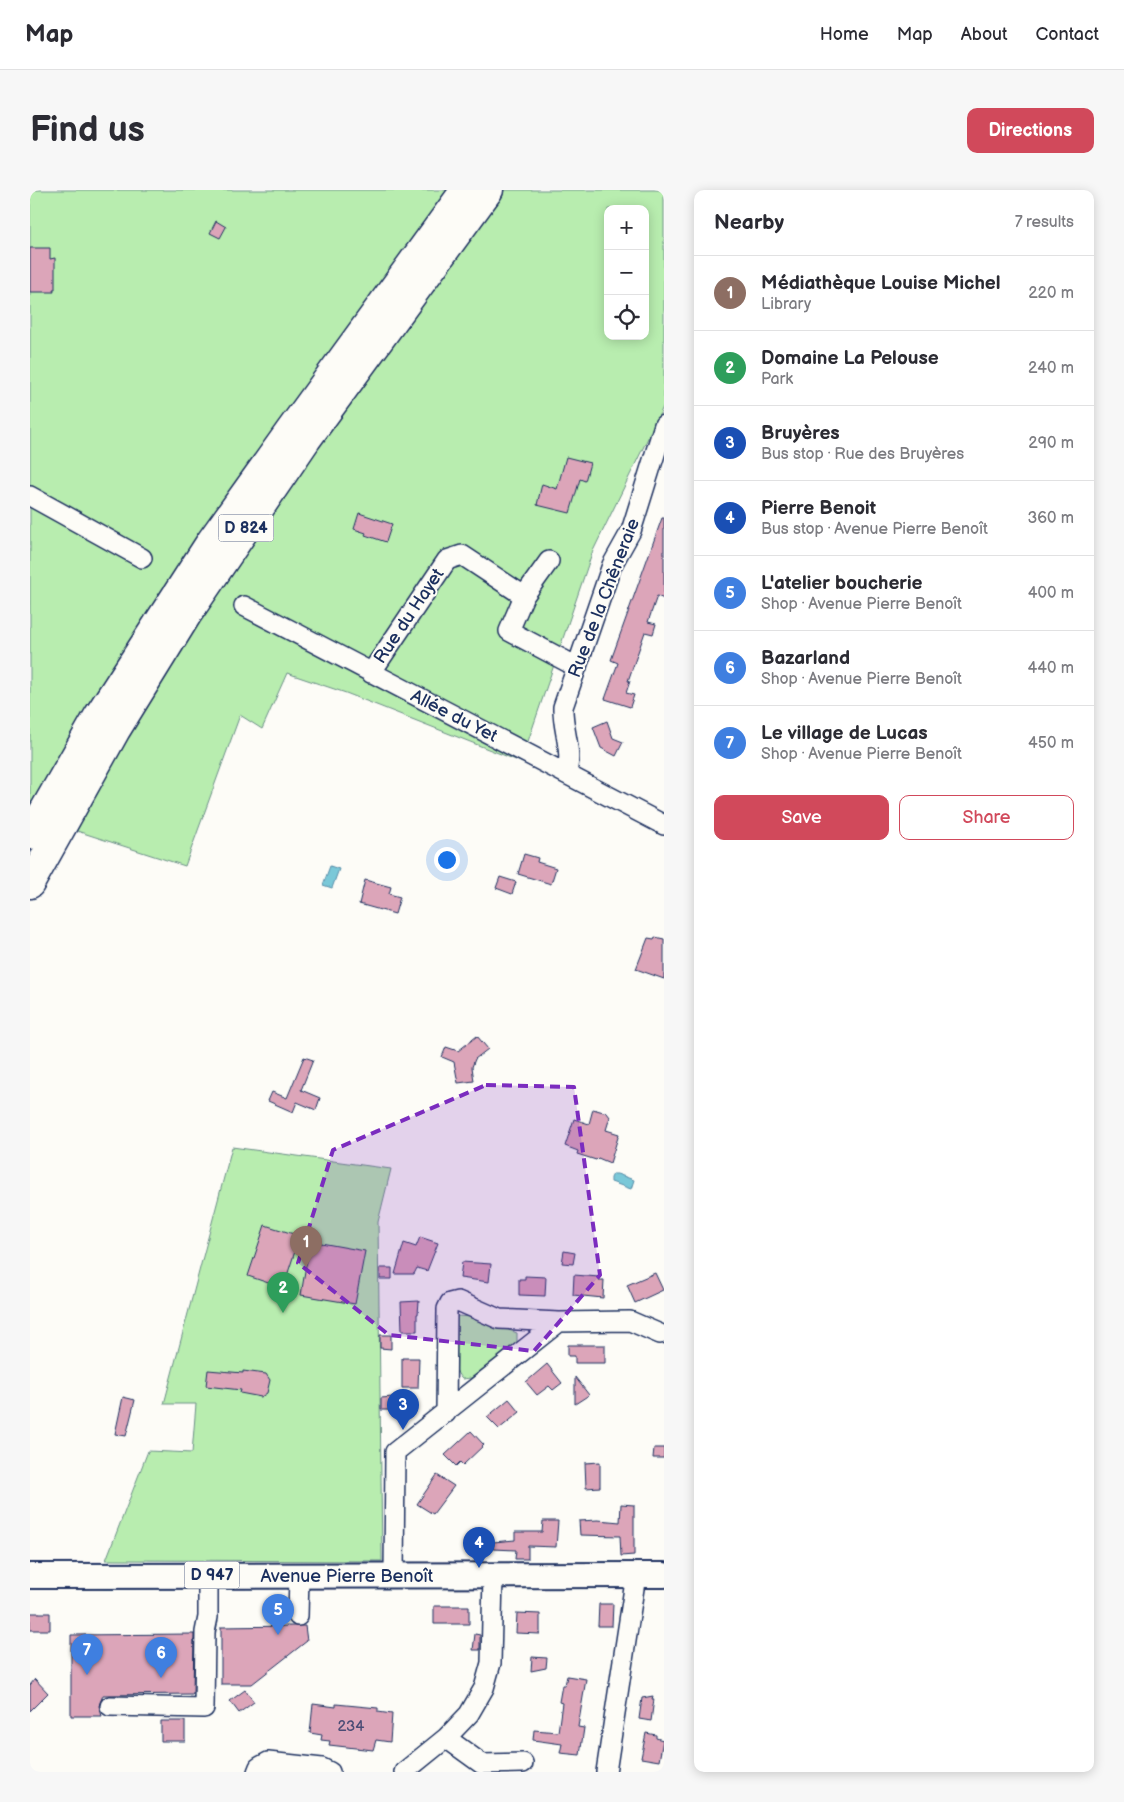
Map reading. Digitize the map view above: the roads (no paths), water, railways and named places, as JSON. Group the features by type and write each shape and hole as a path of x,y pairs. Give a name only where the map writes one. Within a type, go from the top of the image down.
{"highway":[{"name":"D 824","path":"30,835 98,716 211,542 465,190"},
{"name":"D 824","path":"30,884 116,730 187,615 307,439 489,190"}],"main road":[{"name":"Avenue Pierre Benoît","path":"30,1576 664,1575"}],"street":[{"name":"Rue de la Chêneraie","path":"566,774 570,765 568,744 562,721 563,707 612,565 631,531 664,425"},
{"path":"30,496 142,558"},
{"name":"Rue du Hayet","path":"371,673 447,560 462,555 524,596"},
{"path":"549,561 524,596 509,631 577,667"},
{"name":"Allée du Yet","path":"244,606 664,825"},
{"path":"446,1413 447,1309 450,1303 458,1301 499,1319 559,1322 630,1321 660,1334"},
{"path":"394,1576 395,1452 559,1322"},
{"path":"110,1706 204,1708 208,1575"},
{"path":"606,1772 636,1575"},
{"path":"298,1616 299,1576"},
{"path":"404,1772 446,1738 469,1714 484,1688 491,1663 493,1576"},
{"path":"446,1738 482,1764 523,1763"},
{"path":"257,1772 260,1767 268,1762 322,1768 330,1772"}],"water":[{"path":"330,866 339,869 332,888 323,885"},
{"path":"613,1174 634,1180 631,1189 611,1182"}],"place":[{"name":"Médiathèque Louise Michel","path":"306,1267"},
{"name":"Domaine La Pelouse","path":"283,1313"},
{"name":"Bruyères","path":"403,1430"},
{"name":"Pierre Benoit","path":"479,1568"},
{"name":"L'atelier boucherie","path":"278,1635"},
{"name":"Le village de Lucas","path":"87,1675"},
{"name":"Bazarland","path":"161,1678"}]}
